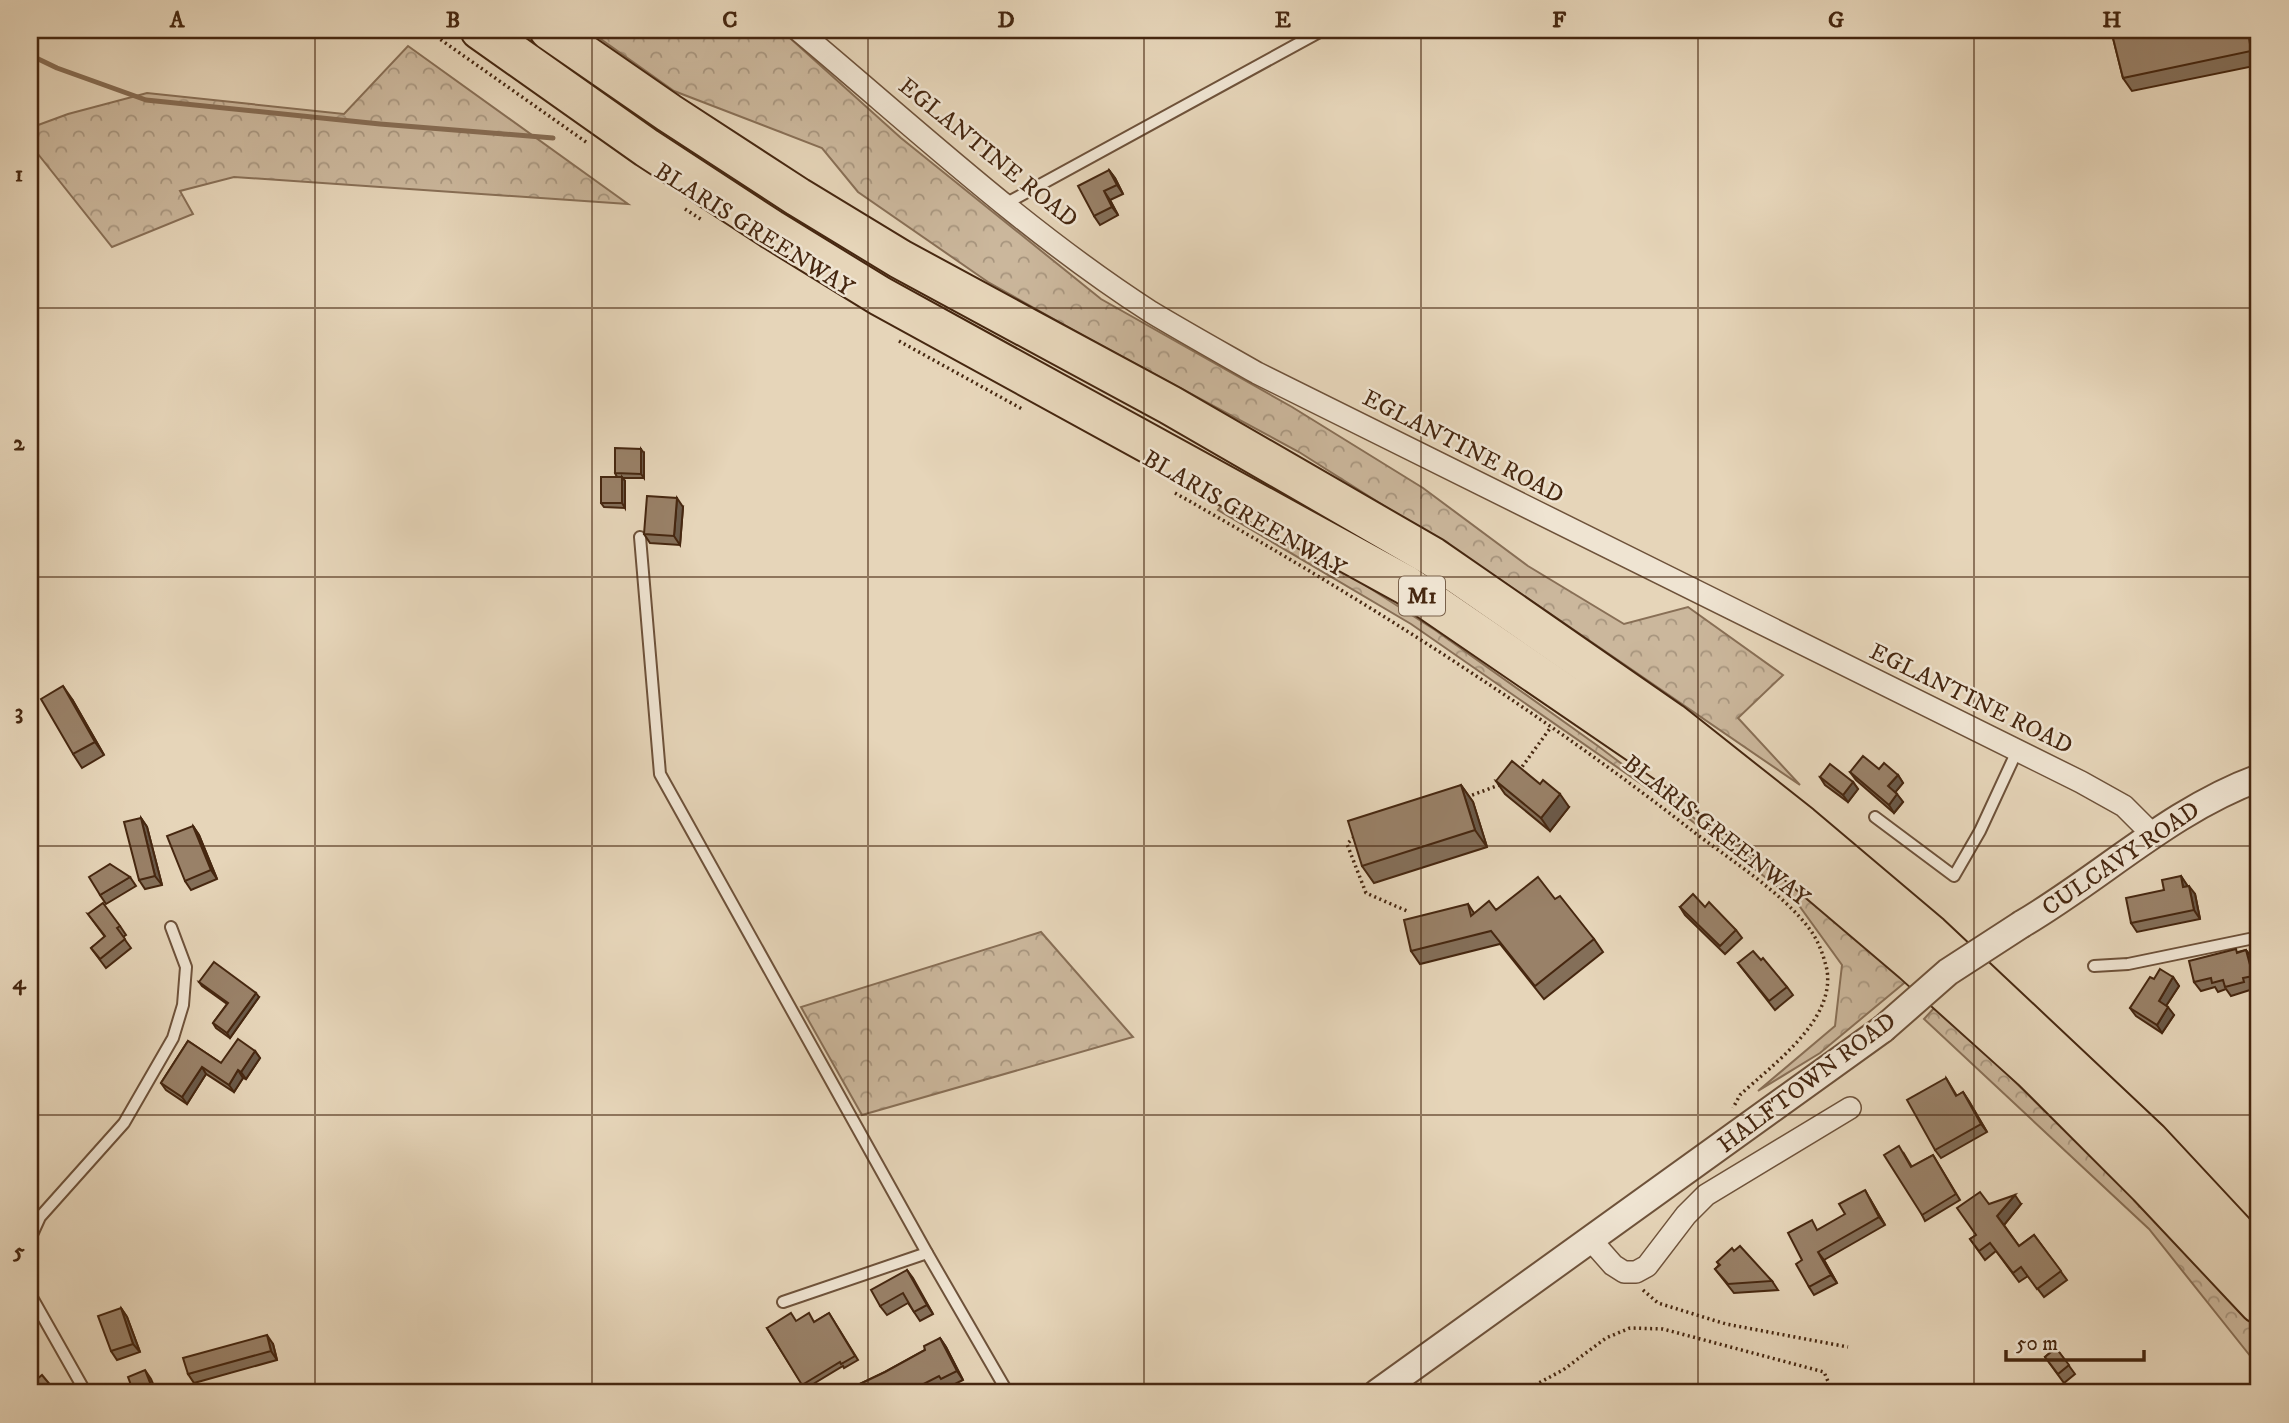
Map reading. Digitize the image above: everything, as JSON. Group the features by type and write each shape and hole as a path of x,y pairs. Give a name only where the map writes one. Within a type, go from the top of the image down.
{"highway":[{"name":"M1","path":"480,30 647,148 771,229 892,302 1406,585 1672,767 1793,861 1913,963 2032,1070 2148,1186 2259,1304"},
{"name":"M1","path":"549,30 668,113 900,259 1170,405 1433,557 1671,722 1801,825 1930,934 2149,1140 2259,1258"}],"street":[{"name":"EGLANTINE ROAD","path":"798,30 1005,204 1075,258 1151,311 1257,373 2124,806 2152,834"},
{"name":"CULCAVY ROAD","path":"2022,924 2052,906 2152,834 2204,803 2259,778"},
{"name":"HALFTOWN ROAD","path":"1377,1393 1883,1029 1948,972 2022,924"},
{"name":"HALFTOWN ROAD","path":"1624,1272 1636,1272 1647,1266 1686,1215 1706,1195 1850,1108"},
{"path":"1590,1239 1613,1265 1624,1272"}],"lane":[{"path":"1005,204 1323,30"},
{"path":"640,537 660,774 1008,1393"},
{"path":"1875,817 1954,876 1980,831 2017,751"},
{"path":"30,1239 40,1217 124,1123 173,1038 183,1005 186,967 171,927"},
{"path":"2094,966 2128,964 2259,937"},
{"path":"783,1302 927,1253"},
{"path":"30,1294 86,1393"}],"path":[{"path":"427,30 593,146"},
{"name":"BLARIS GREENWAY","path":"682,207 704,221"},
{"path":"895,339 1024,410"},
{"name":"BLARIS GREENWAY","path":"1175,493 1278,551 1411,634 1551,727 1636,787 1786,903 1811,931 1822,953 1827,973 1819,1014 1805,1033 1740,1095 1732,1112 1732,1139"},
{"path":"1460,799 1498,787 1520,770 1551,727"},
{"path":"1359,832 1347,844 1366,893 1406,911"},
{"path":"1624,1272 1658,1303 1726,1324 1848,1348"},
{"path":"1520,1393 1563,1370 1606,1338 1630,1328 1663,1329 1824,1372 1833,1393"}],"green space":[{"path":"588,30 781,30 901,138 1101,299 1292,407 1423,488 1528,566 1624,624 1688,607 1783,675 1738,718 1800,785 1501,580 1299,452 988,282 858,192 822,148 674,91"},
{"path":"408,46 628,204 234,177 180,191 193,214 112,247 30,144 30,128 68,114 147,93 344,114"},
{"path":"1223,504 1354,578 1435,630 1598,746 1734,848 1818,901 1909,979 1820,1053 1758,1091 1835,1026 1842,965 1795,900 1663,799 1411,624 1218,510"},
{"path":"1041,932 1133,1037 862,1115 801,1007"},
{"path":"1936,1006 2168,1229 2259,1331 2259,1367 2149,1229 1924,1019"}],"building":[{"path":"2111,30 2248,30 2251,51 2123,78"},
{"path":"1109,170 1117,185 1104,191 1112,207 1094,216 1078,186"},
{"path":"615,448 641,449 641,474 615,473"},
{"path":"601,477 622,477 622,503 601,503"},
{"path":"647,496 677,498 674,536 644,534"},
{"path":"63,686 95,742 73,754 41,699"},
{"path":"1863,756 1879,769 1884,763 1898,775 1888,786 1897,794 1889,805 1850,772"},
{"path":"1512,761 1540,784 1543,780 1560,794 1541,818 1496,781"},
{"path":"1830,764 1853,782 1843,795 1820,777"},
{"path":"1461,785 1475,830 1362,866 1348,821"},
{"path":"141,818 155,876 139,880 124,822"},
{"path":"193,826 211,870 185,881 167,836"},
{"path":"110,864 130,877 100,895 89,877"},
{"path":"2181,876 2183,887 2189,886 2194,910 2131,923 2126,898 2164,890 2162,880"},
{"path":"1538,877 1555,899 1560,896 1594,939 1535,986 1491,931 1411,951 1404,920 1468,904 1471,916 1489,901 1496,910"},
{"path":"1693,894 1705,907 1709,902 1736,930 1720,946 1680,907"},
{"path":"103,903 120,926 117,928 125,939 100,959 91,948 105,936 88,914"},
{"path":"2236,949 2237,953 2246,950 2253,976 2243,978 2244,982 2225,987 2223,980 2212,983 2211,978 2194,982 2189,961"},
{"path":"1753,951 1761,960 1763,958 1787,987 1769,1001 1738,963"},
{"path":"214,962 256,993 227,1033 213,1023 228,1003 199,982"},
{"path":"2160,969 2173,977 2159,1001 2168,1007 2157,1025 2130,1008 2150,977 2154,979"},
{"path":"238,1039 255,1051 229,1085 202,1067 182,1097 161,1083 188,1041 221,1063"},
{"path":"1946,1078 1956,1096 1963,1092 1981,1124 1935,1150 1907,1100"},
{"path":"1899,1146 1911,1167 1933,1155 1956,1194 1922,1215 1884,1155"},
{"path":"1865,1190 1879,1217 1818,1252 1831,1275 1809,1287 1796,1264 1802,1260 1788,1233 1812,1220 1817,1230 1845,1214 1839,1204"},
{"path":"1980,1192 1989,1204 2015,1195 1997,1216 2019,1246 2034,1235 2061,1271 2037,1289 2021,1267 2013,1273 1990,1243 1979,1251 1970,1239 1976,1235 1957,1208"},
{"path":"1740,1246 1772,1281 1728,1284 1715,1269 1720,1265 1717,1262 1732,1248 1734,1251"},
{"path":"907,1270 927,1305 914,1312 903,1293 880,1306 871,1290"},
{"path":"121,1308 133,1344 111,1351 98,1316"},
{"path":"791,1313 796,1321 809,1313 814,1322 829,1313 855,1356 802,1385 767,1328"},
{"path":"267,1335 271,1351 188,1374 183,1358"},
{"path":"940,1338 957,1371 941,1379 939,1376 906,1393 841,1393 925,1350 924,1346"},
{"path":"2056,1348 2069,1365 2058,1374 2045,1357"},
{"path":"145,1370 154,1393 134,1393 128,1377"},
{"path":"42,1375 57,1393 30,1393 30,1385"}],"waterway":[{"path":"30,55 57,68 146,100 380,124 553,138"}]}
